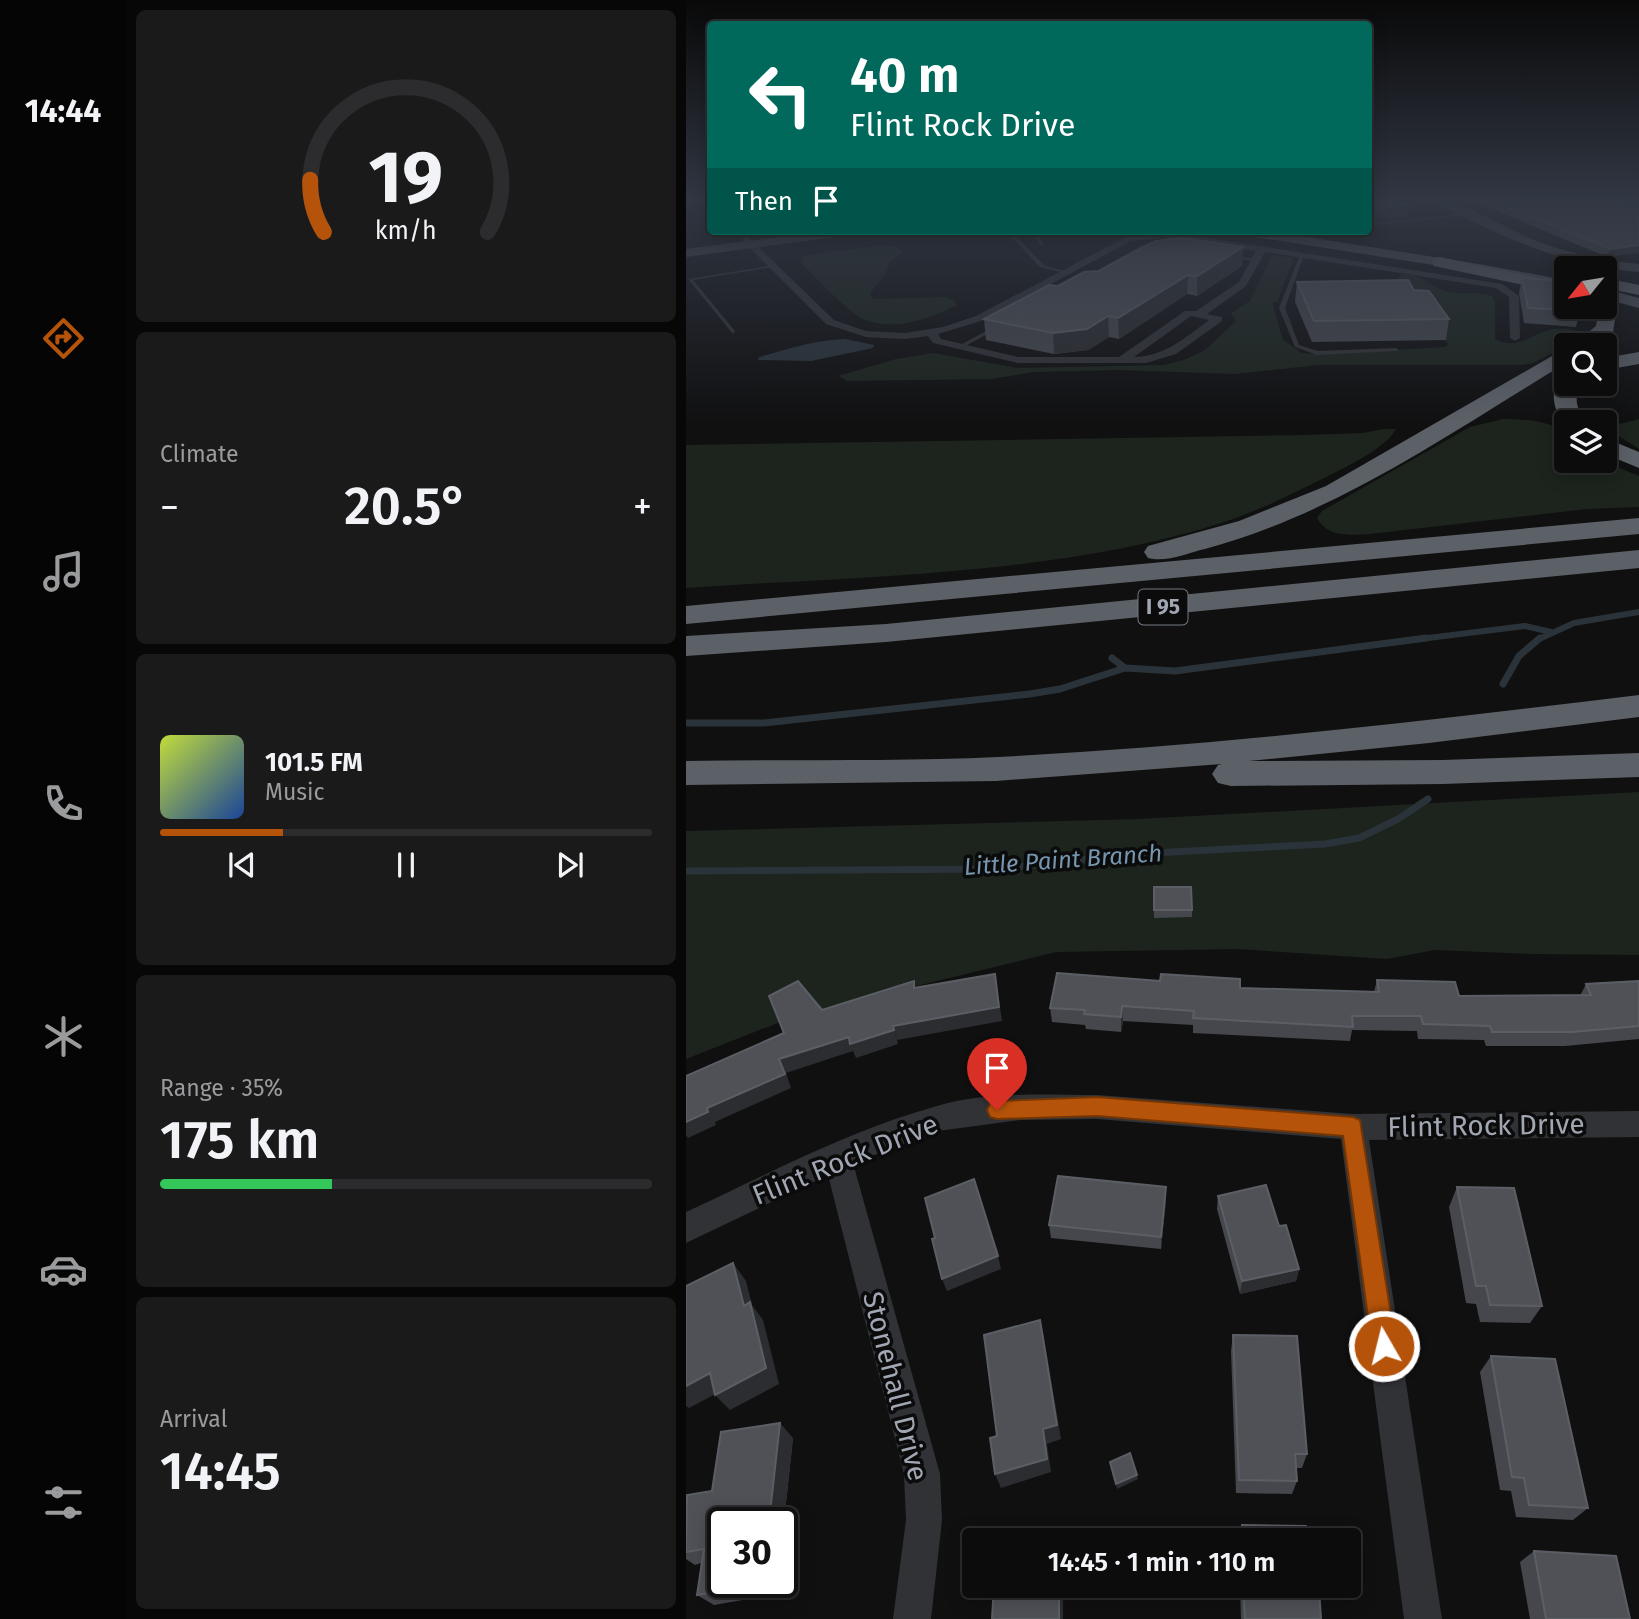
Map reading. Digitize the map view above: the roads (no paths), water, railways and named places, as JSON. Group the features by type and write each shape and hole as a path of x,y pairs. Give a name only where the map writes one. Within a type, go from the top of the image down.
{"highway":[{"path":"1522,274 1554,280"},
{"path":"1617,285 1639,290"},
{"path":"1599,333 1606,328 1607,319"},
{"path":"1617,362 1639,358"},
{"path":"686,608 1047,570 1118,560 1223,536 1269,521 1335,491 1554,361"},
{"path":"1617,451 1639,461"},
{"path":"686,615 1639,526"},
{"name":"I 95","path":"686,646 900,631 1639,559"},
{"path":"686,773 996,769 1252,750 1429,732 1639,706"},
{"path":"996,769 1057,784 1227,774 1443,772 1639,765"}],"main road":[{"path":"1617,292 1639,297"},
{"path":"1617,297 1639,303"}],"street":[{"path":"781,274 830,322 840,327 888,335 931,332 979,318 1064,274"},
{"path":"1198,315 1243,284 1248,274"},
{"path":"1420,274 1499,286 1514,296 1515,338"},
{"path":"931,332 937,341 958,348 1018,360 1122,360 1164,356 1218,318 1189,313 1122,360"},
{"name":"Flint Rock Drive","path":"686,1228 837,1156 938,1118 1020,1108 1097,1107 1353,1127 1639,1124"},
{"path":"1353,1127 1423,1619"},
{"name":"Stonehall Drive","path":"837,1156 922,1474 924,1520 912,1619"}],"lane":[{"path":"725,274 690,279 733,332"},
{"path":"1078,282 1093,274"},
{"path":"1294,274 1282,303 1286,324 1297,346 1317,353 1396,350"},
{"path":"958,348 1006,322"}],"waterway":[{"name":"Little Paint Branch","path":"1538,639 1574,623 1639,612"},
{"path":"1412,640 1525,626 1551,632"},
{"path":"1125,668 1175,671 1426,638"},
{"name":"Little Paint Branch","path":"1503,684 1519,656 1538,639"},
{"path":"1112,658 1125,668"},
{"path":"686,723 764,723 1030,694 1060,689 1125,668"},
{"name":"Little Paint Branch","path":"686,871 999,869 1134,854 1325,844 1359,838 1398,819 1428,799"}]}
